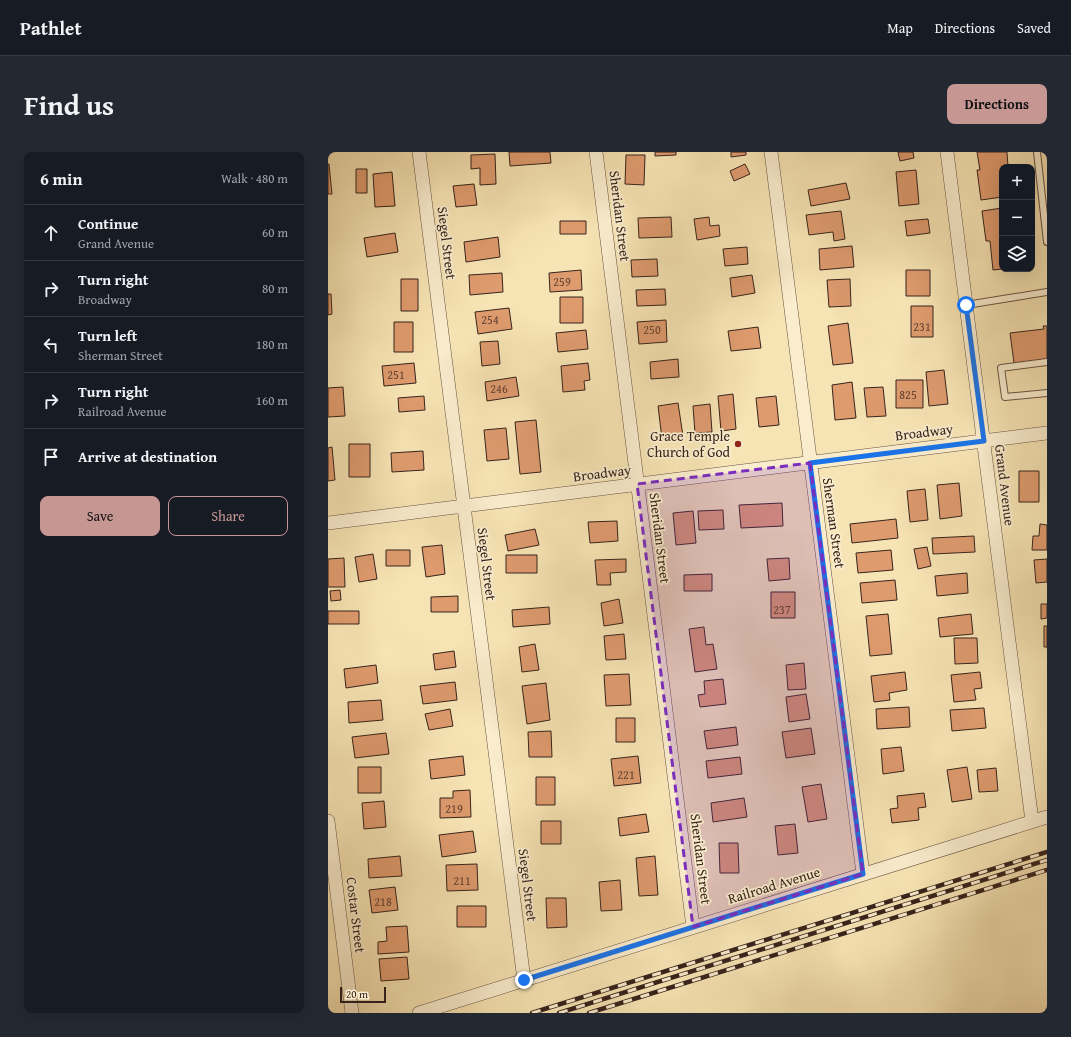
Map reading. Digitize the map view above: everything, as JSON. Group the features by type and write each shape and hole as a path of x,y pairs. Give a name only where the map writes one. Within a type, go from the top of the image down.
{"street":[{"name":"Siegel Street","path":"419,152 524,980"},
{"name":"Sheridan Street","path":"596,152 693,927"},
{"name":"Sherman Street","path":"771,152 863,874"},
{"name":"Grand Avenue","path":"947,152 1010,660 1032,821"},
{"name":"Broadway","path":"328,523 1047,433"},
{"name":"Railroad Avenue","path":"419,1013 1047,817"},
{"name":"Costar Street","path":"328,821 352,1013"}],"lane":[{"path":"1037,152 1047,242"},
{"path":"966,305 1047,292"},
{"path":"1047,362 1001,368 1005,397 1047,393"}],"highlighted area":[{"path":"810,463 863,874 693,927 637,484"}],"building":[{"path":"509,152 550,152 551,163 510,166"},
{"path":"655,152 676,152 676,155 655,156"},
{"path":"731,152 746,152 746,155 731,157"},
{"path":"898,152 913,152 914,158 900,161"},
{"path":"977,152 1007,152 1008,164 999,164 999,197 981,200 977,170 980,170"},
{"path":"495,154 496,184 480,185 480,168 471,169 471,155"},
{"path":"626,155 645,155 644,185 625,184"},
{"path":"329,164 332,194 328,194"},
{"path":"745,164 750,174 734,181 730,171"},
{"path":"356,169 367,169 367,193 356,193"},
{"path":"916,170 919,204 899,206 896,172"},
{"path":"392,172 395,206 375,207 373,174"},
{"path":"846,183 850,199 811,206 808,190"},
{"path":"474,184 477,205 456,207 453,186"},
{"path":"999,208 999,269 993,270 990,241 986,241 982,211"},
{"path":"841,211 845,239 834,241 833,232 809,235 806,215"},
{"path":"671,217 672,237 639,238 638,218"},
{"path":"709,217 710,226 719,225 720,236 697,240 694,219"},
{"path":"928,219 930,233 907,236 905,221"},
{"path":"560,221 586,221 586,234 560,234"},
{"path":"395,233 398,252 367,257 364,238"},
{"path":"498,237 500,257 466,262 464,242"},
{"path":"852,246 854,267 820,270 819,249"},
{"path":"747,247 748,264 725,266 723,249"},
{"path":"657,259 658,276 632,277 631,260"},
{"path":"581,270 582,290 550,292 549,273"},
{"path":"906,270 930,270 930,296 906,296"},
{"path":"502,273 503,292 470,295 469,275"},
{"path":"752,275 755,293 732,297 730,278"},
{"path":"401,279 418,279 418,311 401,311"},
{"path":"850,279 851,306 829,307 827,280"},
{"path":"665,289 666,305 637,306 636,290"},
{"path":"328,294 331,294 332,314 328,315"},
{"path":"560,297 583,297 583,323 560,323"},
{"path":"911,306 933,306 933,337 911,337"},
{"path":"509,308 512,329 478,334 475,312"},
{"path":"666,320 667,342 639,344 637,322"},
{"path":"394,322 413,322 413,352 394,352"},
{"path":"848,323 853,363 833,365 828,326"},
{"path":"1043,326 1047,326 1047,359 1014,363 1010,333 1044,329"},
{"path":"758,327 761,348 731,351 728,331"},
{"path":"586,330 588,349 558,352 556,333"},
{"path":"498,341 500,364 482,366 480,342"},
{"path":"678,359 679,377 651,379 650,362"},
{"path":"414,363 416,383 384,386 382,366"},
{"path":"588,363 590,380 584,381 585,390 563,392 561,366"},
{"path":"944,370 948,404 929,406 926,372"},
{"path":"516,377 519,396 487,401 485,382"},
{"path":"896,380 923,380 923,408 896,408"},
{"path":"852,382 856,418 835,420 832,385"},
{"path":"343,387 345,416 328,417 328,388"},
{"path":"883,387 886,416 867,417 864,388"},
{"path":"733,394 736,429 721,431 718,396"},
{"path":"424,396 425,410 399,412 398,398"},
{"path":"776,396 779,425 759,427 756,398"},
{"path":"678,403 683,436 662,439 658,406"},
{"path":"710,404 712,432 695,433 693,406"},
{"path":"536,420 541,472 520,474 515,422"},
{"path":"506,428 509,459 487,461 484,430"},
{"path":"349,444 370,444 370,477 349,477"},
{"path":"332,447 335,480 328,481 328,448"},
{"path":"423,451 424,470 392,472 391,453"},
{"path":"1019,471 1039,471 1039,502 1019,502"},
{"path":"959,483 962,516 940,519 937,485"},
{"path":"925,489 928,520 910,522 907,491"},
{"path":"782,503 783,526 741,528 739,505"},
{"path":"723,510 724,529 699,530 698,511"},
{"path":"693,511 696,543 676,545 673,513"},
{"path":"896,519 898,538 852,543 850,524"},
{"path":"617,521 618,541 590,543 588,522"},
{"path":"1040,524 1047,525 1047,550 1032,550 1033,536 1039,536"},
{"path":"535,529 539,545 508,551 505,535"},
{"path":"974,536 975,552 933,554 932,538"},
{"path":"442,545 445,574 426,577 422,547"},
{"path":"927,547 931,566 918,569 914,549"},
{"path":"386,550 410,550 410,566 386,566"},
{"path":"891,550 893,570 858,573 856,553"},
{"path":"373,554 377,579 359,582 355,557"},
{"path":"506,555 537,555 537,573 506,573"},
{"path":"344,558 345,587 328,587 328,559"},
{"path":"789,558 790,579 769,581 767,559"},
{"path":"626,559 626,572 610,573 611,585 597,585 595,560"},
{"path":"1047,559 1047,582 1036,583 1034,560"},
{"path":"967,573 968,593 937,596 935,576"},
{"path":"712,574 712,591 684,591 684,575"},
{"path":"895,580 897,600 862,603 860,583"},
{"path":"340,590 341,600 331,601 330,591"},
{"path":"771,592 795,592 795,618 771,618"},
{"path":"458,596 458,612 431,612 431,597"},
{"path":"619,599 623,623 604,626 601,603"},
{"path":"1041,604 1047,604 1047,618 1041,619"},
{"path":"549,607 550,624 513,627 512,610"},
{"path":"328,611 359,611 359,624 328,624"},
{"path":"888,614 892,654 870,656 866,616"},
{"path":"971,614 973,634 940,637 938,618"},
{"path":"1044,626 1047,626 1047,647 1044,647"},
{"path":"704,627 706,645 713,644 717,669 695,672 689,629"},
{"path":"624,634 626,659 606,660 604,636"},
{"path":"954,638 977,638 978,663 955,664"},
{"path":"535,644 539,670 522,672 519,647"},
{"path":"454,651 456,667 435,670 433,654"},
{"path":"804,663 806,689 788,690 786,665"},
{"path":"376,665 378,683 346,688 344,669"},
{"path":"905,672 907,690 889,693 890,700 874,702 871,676"},
{"path":"980,672 982,688 974,689 976,700 954,702 951,675"},
{"path":"629,674 631,705 606,706 604,675"},
{"path":"723,679 726,704 700,707 698,695 705,694 704,681"},
{"path":"455,682 457,700 423,704 420,686"},
{"path":"546,683 550,720 527,724 522,686"},
{"path":"806,694 810,719 789,722 786,697"},
{"path":"381,700 383,720 349,723 348,702"},
{"path":"909,707 910,727 877,729 876,709"},
{"path":"984,708 986,728 952,731 950,710"},
{"path":"450,709 453,726 429,730 425,714"},
{"path":"616,718 635,718 635,742 616,742"},
{"path":"736,727 738,745 707,749 704,731"},
{"path":"811,728 815,754 786,758 782,732"},
{"path":"551,731 552,757 529,757 528,732"},
{"path":"386,733 389,754 355,758 352,737"},
{"path":"901,747 904,771 883,774 881,749"},
{"path":"463,756 465,775 431,779 429,760"},
{"path":"638,756 641,783 614,786 611,759"},
{"path":"740,757 742,774 708,778 706,761"},
{"path":"358,767 381,767 381,793 358,793"},
{"path":"967,767 972,799 952,802 947,770"},
{"path":"996,768 998,791 979,792 977,770"},
{"path":"536,777 555,777 555,805 536,805"},
{"path":"821,784 827,819 808,822 802,787"},
{"path":"470,790 471,817 440,818 440,798 453,798 453,791"},
{"path":"924,793 926,807 918,808 919,820 892,823 890,809 898,808 897,796"},
{"path":"744,798 747,817 713,822 711,803"},
{"path":"384,801 386,827 364,829 362,803"},
{"path":"646,814 649,832 620,836 618,818"},
{"path":"541,821 561,821 561,844 541,844"},
{"path":"795,824 798,853 778,855 775,826"},
{"path":"473,831 476,852 442,857 439,835"},
{"path":"719,843 738,843 739,873 720,873"},
{"path":"400,856 402,876 369,878 368,859"},
{"path":"655,856 658,895 639,896 636,858"},
{"path":"477,864 478,890 447,891 446,865"},
{"path":"620,880 622,910 601,911 599,882"},
{"path":"395,887 398,910 372,913 369,890"},
{"path":"546,898 566,898 567,927 547,928"},
{"path":"457,906 486,906 486,927 457,927"},
{"path":"407,926 409,952 378,954 378,942 387,941 386,927"},
{"path":"407,957 409,979 381,981 379,959"}],"railway":[{"path":"532,1013 1047,852"},
{"path":"559,1013 1047,860"},
{"path":"589,1013 1047,870"}],"place":[{"name":"Grace Temple Church of God","path":"738,444"}],"route":[{"path":"524,980 863,874 810,463 984,441 966,305"}]}
